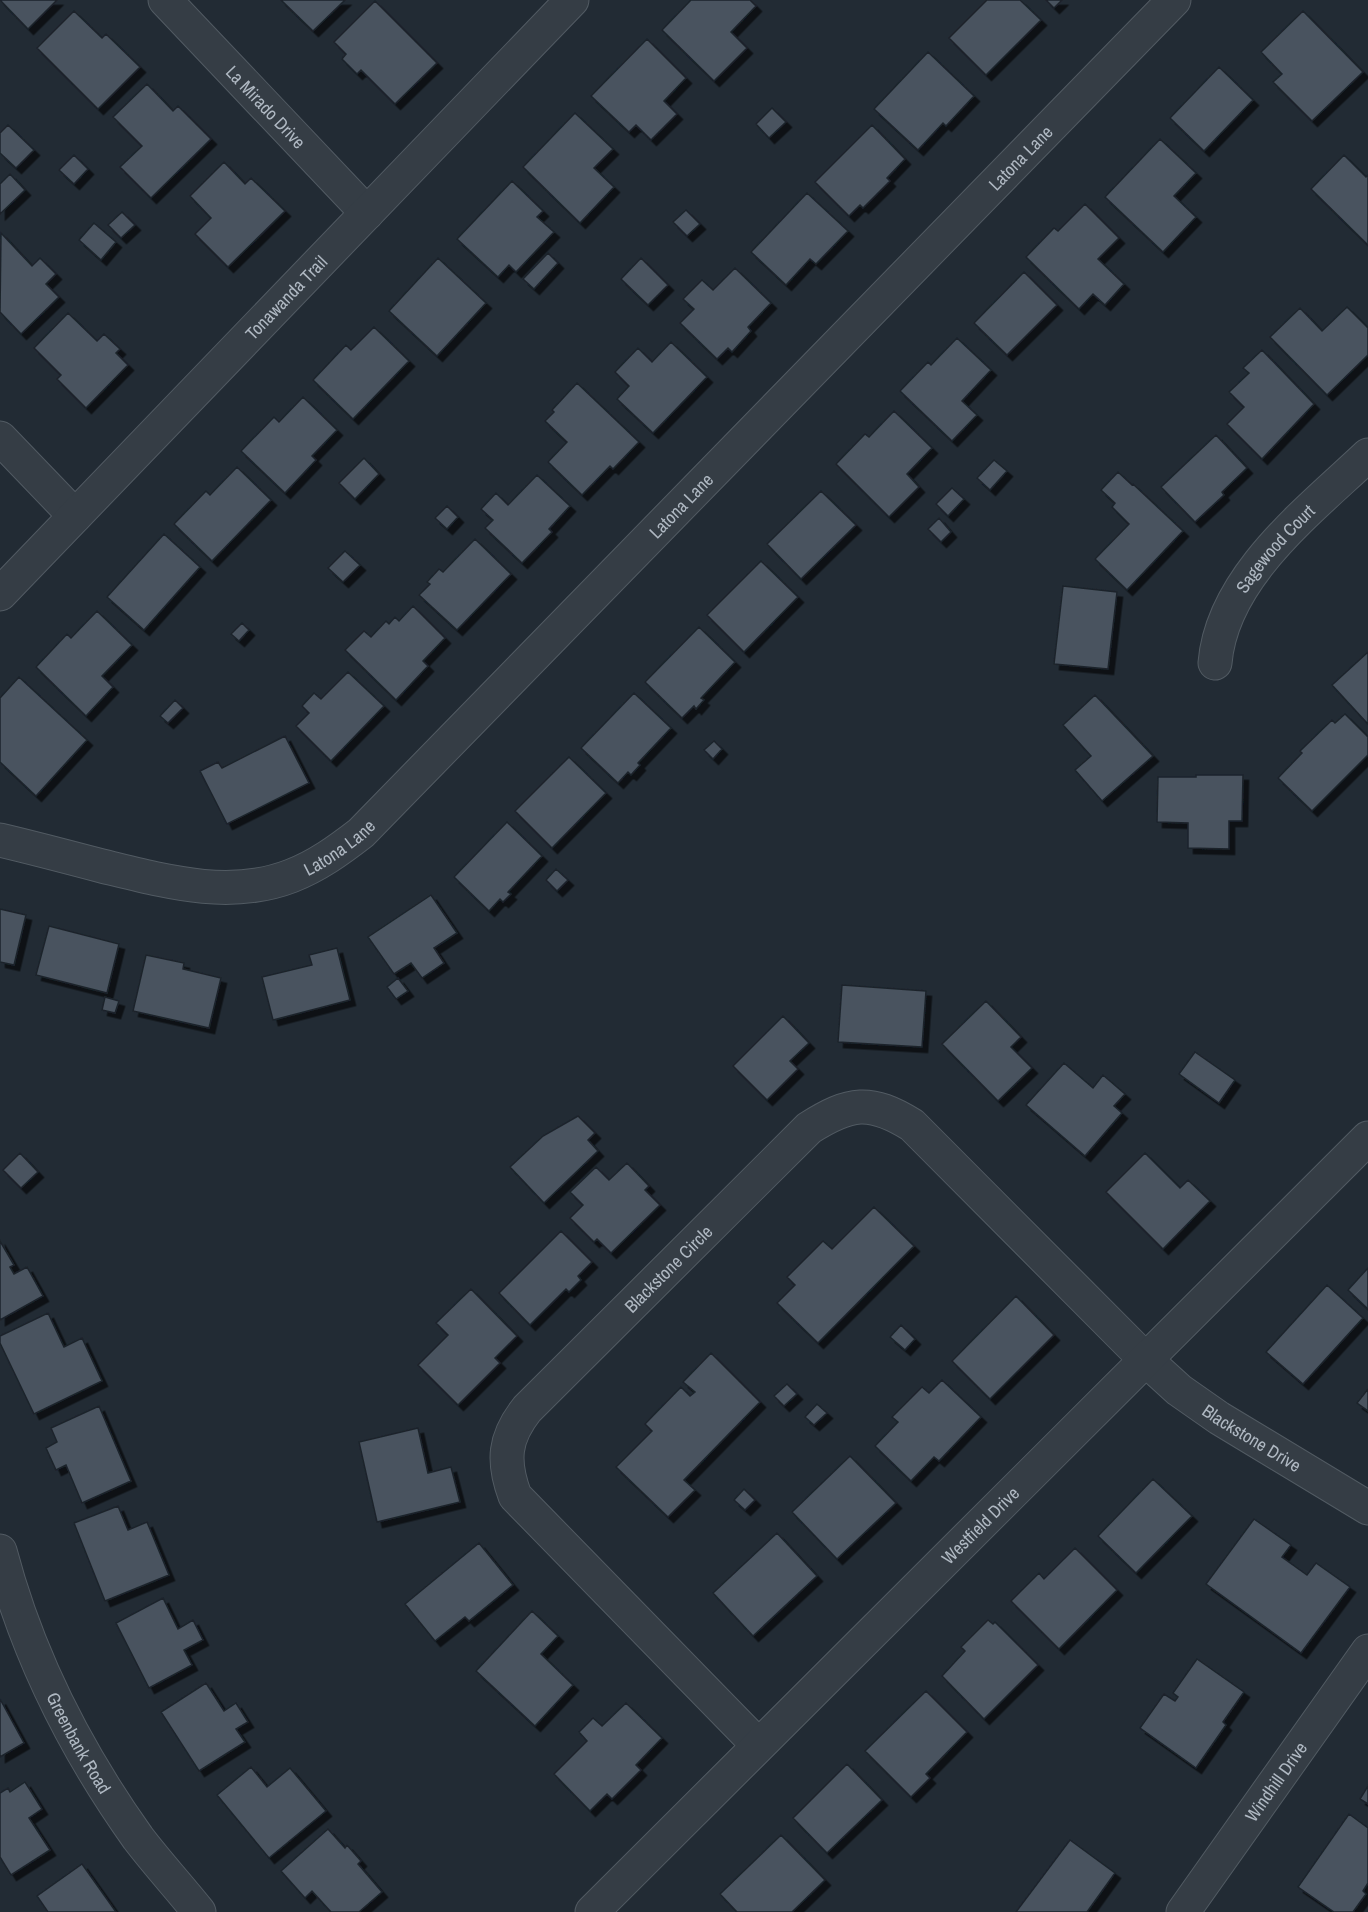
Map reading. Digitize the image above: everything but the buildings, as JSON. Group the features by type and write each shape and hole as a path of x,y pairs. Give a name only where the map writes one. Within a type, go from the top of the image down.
{"street":[{"name":"La Mirado Drive","path":"165,0 367,213"},
{"name":"Tonawanda Trail","path":"0,594 572,0"},
{"name":"Latona Lane","path":"0,840 184,885 221,889 246,887 290,877 327,859 361,833 1174,0"},
{"path":"0,438 75,516"},
{"name":"Sagewood Court","path":"1215,663 1216,646 1234,602 1263,557 1368,455"},
{"name":"Blackstone Circle","path":"758,1745 515,1496 510,1482 507,1454 509,1439 515,1425 527,1409 737,1199 809,1128 832,1113 854,1108 877,1107 891,1112 912,1125 1145,1359"},
{"name":"Westfield Drive","path":"592,1912 1368,1138"},
{"name":"Blackstone Drive","path":"1145,1359 1179,1390 1219,1418 1368,1508"},
{"name":"Greenbank Road","path":"0,1551 6,1601 36,1656 89,1765 139,1839 199,1912"},
{"name":"Windhill Drive","path":"1183,1912 1368,1651"}]}
